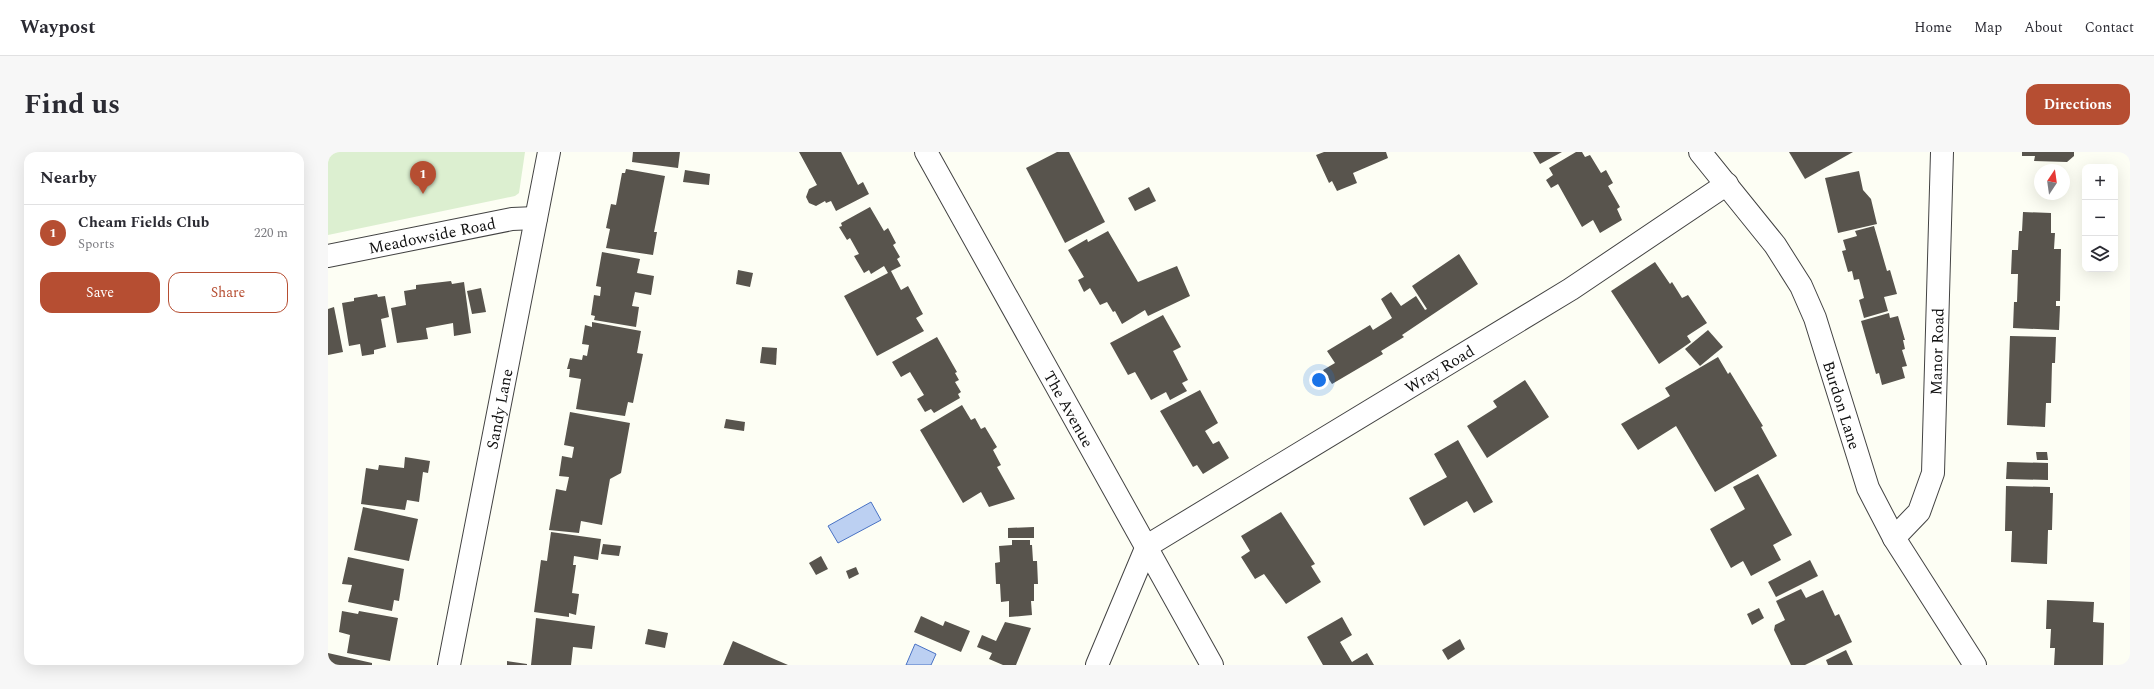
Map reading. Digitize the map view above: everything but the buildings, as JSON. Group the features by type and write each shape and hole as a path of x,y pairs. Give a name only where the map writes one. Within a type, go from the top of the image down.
{"street":[{"name":"Sandy Lane","path":"449,665 549,152"},
{"name":"The Avenue","path":"926,152 1212,665"},
{"name":"Burdon Lane","path":"1700,152 1775,245 1801,286 1815,318 1868,488 1894,538 1975,665"},
{"name":"Manor Road","path":"1894,538 1919,512 1933,473 1942,152"},
{"name":"Wray Road","path":"1147,546 1572,289 1727,184"},
{"name":"Meadowside Road","path":"328,256 512,219 536,218"},
{"path":"1097,665 1147,546"}],"green space":[{"path":"328,152 525,152 519,193 515,196 328,235"}],"water":[{"path":"871,502 881,520 838,543 828,526"},
{"path":"915,644 936,654 931,665 906,665"}],"place":[{"name":"Cheam Fields Club","path":"423,194"}]}
